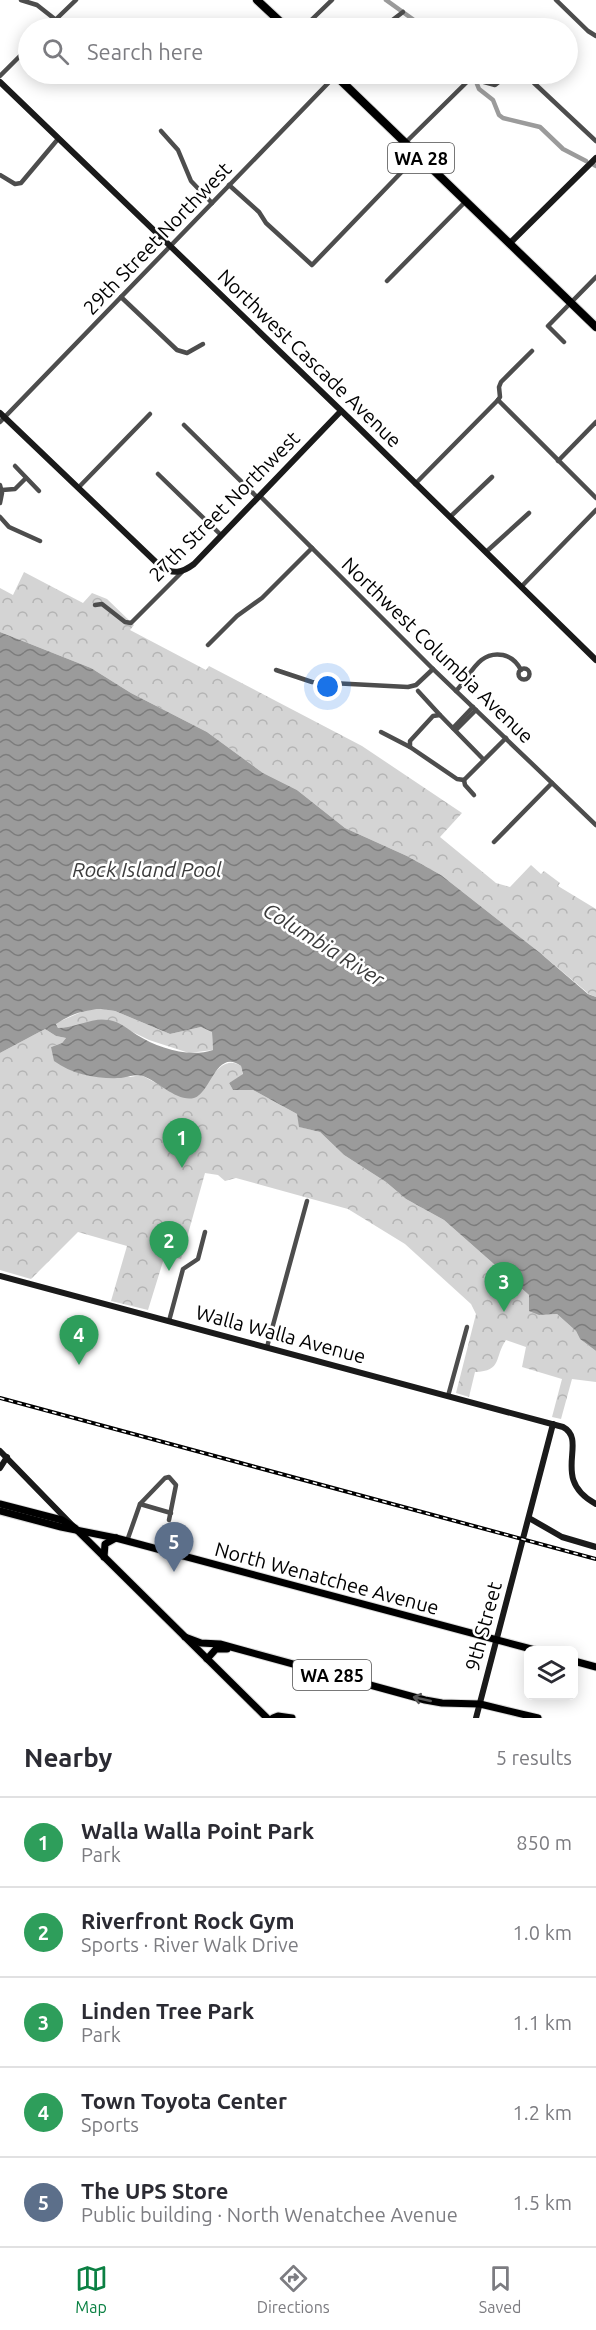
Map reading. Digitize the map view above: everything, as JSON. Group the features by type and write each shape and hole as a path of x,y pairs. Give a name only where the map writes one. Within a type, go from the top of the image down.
{"highway":[{"path":"257,0 276,18"},
{"name":"WA 28","path":"345,84 596,327"}],"main road":[{"name":"North Wenatchee Avenue","path":"0,1504 62,1520 75,1528"},
{"name":"North Wenatchee Avenue","path":"0,1511 116,1538 524,1647"},
{"path":"75,1528 267,1718"},
{"path":"104,1557 105,1544 116,1538"},
{"name":"WA 285","path":"185,1637 201,1643 220,1644 425,1700 480,1704 538,1718"},
{"path":"207,1659 219,1648 235,1648"},
{"path":"578,1662 596,1667"},
{"name":"WA 285","path":"273,1718 279,1716 292,1718"}],"street":[{"path":"21,0 44,9 54,18"},
{"path":"58,18 75,0"},
{"path":"313,18 332,0"},
{"path":"556,0 575,18"},
{"path":"396,18 401,14"},
{"path":"578,21 596,36"},
{"path":"0,76 18,58"},
{"name":"Northwest Cascade Avenue","path":"0,82 596,660"},
{"name":"29th Street Northwest","path":"2,417 325,84"},
{"path":"405,143 465,84"},
{"path":"535,84 596,141"},
{"path":"161,131 178,150 190,181 212,203"},
{"path":"0,175 15,184 21,183 58,139"},
{"path":"229,185 311,265 315,264 418,155"},
{"path":"510,243 596,158"},
{"path":"387,281 466,201"},
{"path":"564,342 548,326 596,277"},
{"path":"121,297 177,350 187,353 203,344"},
{"path":"415,484 498,400 501,382 532,351"},
{"path":"498,400 596,498"},
{"name":"27th Street Northwest","path":"95,605 102,604 129,623 134,621 182,572 194,564 341,411"},
{"path":"78,488 150,414"},
{"path":"2,417 160,566 171,572 182,572"},
{"path":"558,461 596,422"},
{"name":"Northwest Columbia Avenue","path":"184,425 596,825"},
{"path":"15,466 39,491"},
{"path":"158,474 221,535"},
{"path":"450,518 492,477"},
{"path":"0,503 1,488 15,489 26,478"},
{"path":"521,587 596,510"},
{"path":"486,552 529,513"},
{"path":"0,517 9,527 40,541"},
{"path":"208,645 237,616 262,598 312,548"},
{"path":"456,691 465,682 474,666 488,656 509,657 516,661 521,670"},
{"path":"276,670 312,682 408,687 416,685 433,669"},
{"path":"418,691 484,760"},
{"path":"455,729 474,708"},
{"path":"410,747 411,741 433,716 440,715"},
{"path":"381,732 410,747 458,779 464,780"},
{"path":"464,780 506,738"},
{"path":"464,780 465,786 474,795"},
{"path":"494,842 552,783"},
{"path":"267,1347 307,1201"},
{"path":"169,1321 183,1269 198,1259 205,1232"},
{"name":"Walla Walla Avenue","path":"0,1276 553,1424"},
{"path":"448,1396 467,1327"},
{"path":"553,1424 567,1428 572,1434 574,1442 570,1463 573,1478 580,1491 596,1504"},
{"name":"9th Street","path":"476,1718 553,1424"},
{"path":"0,1450 75,1528"},
{"path":"0,1468 7,1457"},
{"path":"127,1541 140,1504 165,1478 169,1477 176,1485 169,1520"},
{"path":"140,1504 171,1513"},
{"path":"529,1518 562,1537 596,1547"}],"green space":[{"path":"24,572 83,603 92,593 107,599 134,625 130,630 206,670 209,666 362,746 462,813 440,837 496,883 510,887 531,865 541,874 544,871 560,883 558,886 596,909 596,997 589,994 441,875 407,856 345,828 297,790 263,773 207,732 131,693 91,668 0,632 0,588 13,595"},
{"path":"86,1010 115,1011 170,1034 201,1027 212,1031 213,1050 189,1053 149,1040 106,1019 66,1028 58,1028 56,1023"},
{"path":"45,1029 56,1036 66,1038 62,1043 51,1047 130,1077 141,1075 180,1096 198,1096 216,1071 228,1063 241,1066 243,1075 229,1083 233,1090 253,1090 297,1114 300,1127 320,1132 344,1155 386,1182 406,1199 444,1220 529,1295 539,1315 557,1314 576,1331 580,1339 596,1351 596,1382 572,1379 561,1419 552,1417 562,1379 522,1367 526,1347 506,1340 494,1366 475,1372 469,1397 456,1393 476,1314 471,1304 405,1244 348,1209 236,1178 225,1181 218,1175 205,1173 181,1259 165,1255 148,1310 111,1301 127,1246 78,1232 31,1279 0,1270 0,1053"}],"water":[{"name":"Rock Island Pool","path":"0,632 91,668 131,693 207,732 263,773 297,790 345,828 407,856 441,875 539,952 588,994 596,997 596,1351 580,1339 576,1331 557,1314 539,1315 529,1311 529,1295 444,1220 406,1199 386,1182 344,1155 320,1132 299,1127 297,1114 253,1090 233,1090 229,1083 243,1074 241,1066 232,1062 226,1063 214,1073 200,1094 194,1098 188,1098 181,1097 143,1076 103,1078 69,1070 54,1061 51,1047 62,1043 66,1038 56,1036 45,1029 0,1053","holes":["101,1009 115,1011 170,1034 201,1027 212,1032 213,1050 194,1053 164,1048 145,1040 120,1024 103,1019 64,1028 58,1028 56,1024 83,1012"]}],"waterway":[{"path":"386,0 411,18"},
{"path":"477,84 479,89 493,100 499,115 503,118 540,127 563,149 586,161"}],"railway":[{"path":"0,1398 596,1559"}],"place":[{"name":"Walla Walla Point Park","path":"182,1168"},
{"name":"Riverfront Rock Gym","path":"169,1271"},
{"name":"Linden Tree Park","path":"504,1312"},
{"name":"Town Toyota Center","path":"79,1365"},
{"name":"The UPS Store","path":"174,1572"}],"water label":[{"name":"Columbia River","path":"324,944"}]}
